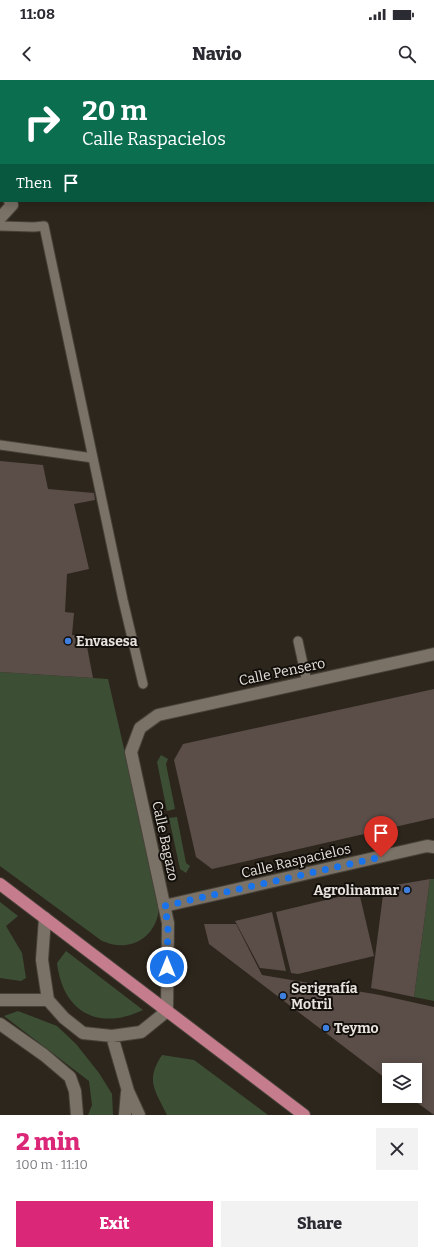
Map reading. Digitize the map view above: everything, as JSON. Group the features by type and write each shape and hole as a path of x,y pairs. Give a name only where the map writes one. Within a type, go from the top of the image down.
{"highway":[{"path":"0,884 304,1115"}],"street":[{"path":"0,218 12,205 10,202"},
{"name":"Calle Pensero","path":"140,728 158,715 434,654"},
{"name":"Calle Bagazo","path":"140,728 131,752 168,923 167,1011"},
{"name":"Calle Raspacielos","path":"164,906 427,846 434,847"},
{"path":"45,918 42,960 48,1000 64,1018 83,1033 112,1036 141,1032 167,1011"},
{"path":"0,1000 48,1000"},
{"path":"0,1024 44,1055 70,1077 75,1091 77,1115"},
{"path":"112,1036 128,1091 139,1115"},
{"path":"125,1115 128,1091"}],"lane":[{"path":"0,226 44,226 122,600 142,684"},
{"path":"0,445 93,458"},
{"path":"298,641 307,682"}],"green space":[{"path":"0,672 108,679 159,901 159,910 154,926 143,939 127,945 117,945 102,941 0,866"},
{"path":"161,755 168,759 166,764 175,809 167,811 157,762"},
{"path":"177,817 186,863 190,866 186,873 180,869 169,818"},
{"path":"430,879 434,879 434,1001 414,997"},
{"path":"0,902 18,916 6,926 22,953 26,978 21,981 0,978"},
{"path":"66,951 143,1010 127,1016 112,1019 98,1018 86,1013 75,1005 67,994 61,980 57,963"},
{"path":"18,1011 57,1026 76,1044 99,1073 112,1094 113,1115 88,1115 92,1105 89,1081 4,1016"},
{"path":"162,1055 194,1060 268,1115 167,1115 156,1092 153,1079 157,1064"}],"building":[{"path":"0,461 43,465 48,489 94,493 95,500 74,504 89,569 67,574 65,612 74,613 72,635 85,636 93,678 0,672"},
{"path":"434,689 434,818 212,869 196,857 174,760 183,744"},
{"path":"430,879 414,997 371,988 384,887"},
{"path":"359,892 374,956 298,974 291,973 276,912"},
{"path":"272,912 286,971 260,968 235,921"},
{"path":"204,924 236,924 262,975 380,995 434,1007 434,1115 418,1103 422,1103 422,1063 382,1063 382,1076 209,944"}],"place":[{"name":"Envasesa","path":"68,641"},
{"name":"Agrolinamar","path":"407,890"},
{"name":"Serigrafía Motril","path":"283,996"},
{"name":"Teymo","path":"326,1028"}],"route":[{"path":"167,967 168,923 164,906 381,857"}]}
